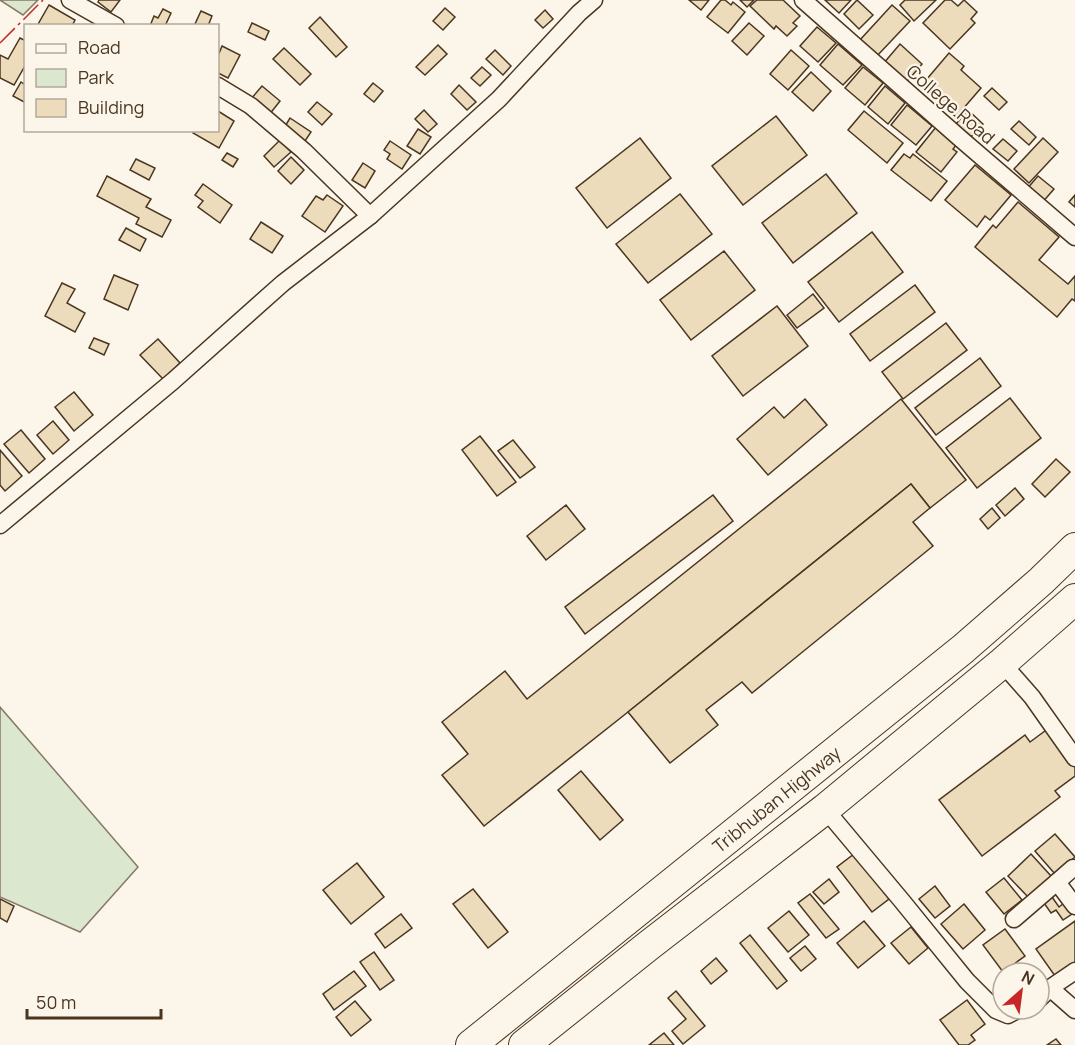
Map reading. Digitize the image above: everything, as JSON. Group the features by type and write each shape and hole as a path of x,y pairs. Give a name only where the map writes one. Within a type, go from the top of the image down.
{"highway":[{"name":"Tribhuban Highway","path":"471,1045 963,649 1075,548"},
{"name":"Tribhuban Highway","path":"524,1045 825,809 1002,663 1075,599"}],"street":[{"path":"70,0 112,24"},
{"path":"0,525 173,381 283,283 370,216 499,99 579,13 594,0"},
{"name":"College Road","path":"803,0 1075,237"},
{"path":"219,87 251,106 296,145 370,216"},
{"path":"1002,663 1032,697 1075,758"},
{"path":"825,809 967,981 991,1005"},
{"path":"1014,919 1073,868"},
{"path":"1057,882 1075,906"},
{"path":"1051,989 1075,971"},
{"path":"1051,997 1075,1010"}],"green space":[{"path":"0,0 38,0 23,15"},
{"path":"0,707 138,867 80,932 0,897"}],"building":[{"path":"99,0 120,0 111,12 98,2"},
{"path":"689,0 709,0 701,10"},
{"path":"721,0 731,5 733,2 745,12 728,33 707,17"},
{"path":"740,0 754,0 747,7"},
{"path":"757,0 783,0 800,16 793,23 797,26 787,36 776,26 774,29 750,6"},
{"path":"825,0 851,0 839,13"},
{"path":"857,0 873,15 859,29 844,14"},
{"path":"905,0 936,0 914,21 900,5"},
{"path":"945,0 951,0 958,6 964,0 977,12 971,19 975,23 950,49 923,23"},
{"path":"49,5 75,20 73,24 38,24"},
{"path":"892,5 910,21 876,57 859,41"},
{"path":"445,8 455,17 443,30 433,21"},
{"path":"163,9 171,13 166,24 151,24 154,16 158,18"},
{"path":"545,10 553,19 543,28 535,20"},
{"path":"201,11 212,16 209,24 195,24"},
{"path":"320,17 347,47 336,57 309,28"},
{"path":"252,23 269,31 265,40 248,32"},
{"path":"749,23 764,36 747,55 732,41"},
{"path":"817,27 836,43 818,62 800,46"},
{"path":"20,38 24,40 24,68 14,85 0,78 0,55 8,59"},
{"path":"838,44 862,65 843,85 820,65"},
{"path":"900,44 922,64 905,84 883,64"},
{"path":"438,45 447,54 425,75 416,67"},
{"path":"222,46 240,55 228,78 219,74 219,54"},
{"path":"284,48 311,74 300,85 273,59"},
{"path":"495,50 511,66 503,75 486,59"},
{"path":"791,50 809,66 788,90 770,74"},
{"path":"949,53 964,66 961,70 981,88 956,117 921,86"},
{"path":"482,67 491,75 480,86 471,78"},
{"path":"863,67 883,83 865,105 845,88"},
{"path":"811,72 831,91 813,111 792,92"},
{"path":"21,82 24,84 24,102 13,96"},
{"path":"373,83 383,91 374,102 364,94"},
{"path":"459,85 476,102 467,110 451,94"},
{"path":"262,86 280,101 269,115 251,99"},
{"path":"885,86 905,103 888,124 868,107"},
{"path":"992,88 1007,102 999,110 984,96"},
{"path":"317,102 332,114 322,125 308,112"},
{"path":"907,105 932,126 916,145 891,125"},
{"path":"424,110 437,124 428,132 415,119"},
{"path":"968,110 983,124 971,137 956,124"},
{"path":"864,111 903,143 887,163 848,130"},
{"path":"219,112 234,121 219,148 193,133 219,132"},
{"path":"776,116 807,155 743,205 712,166"},
{"path":"290,118 311,132 305,141 284,128"},
{"path":"1019,121 1036,137 1029,145 1011,129"},
{"path":"936,127 957,144 953,149 957,152 941,172 916,152"},
{"path":"418,129 431,137 420,154 407,146"},
{"path":"640,138 671,178 607,228 576,188"},
{"path":"1043,138 1058,152 1029,183 1014,169"},
{"path":"1003,139 1017,151 1008,161 993,149"},
{"path":"280,140 291,152 274,167 264,156"},
{"path":"390,141 411,155 402,169 387,159 390,154 384,150"},
{"path":"227,153 238,159 233,167 222,160"},
{"path":"904,154 910,158 913,154 947,181 931,201 891,170"},
{"path":"291,157 304,170 291,184 278,171"},
{"path":"136,159 155,168 149,180 130,170"},
{"path":"363,163 375,171 365,188 352,180"},
{"path":"975,165 1011,195 990,220 985,216 977,227 945,200"},
{"path":"826,174 857,213 793,263 762,223"},
{"path":"107,176 151,199 146,207 171,220 162,237 136,224 139,218 97,196"},
{"path":"1038,176 1054,189 1041,204 1026,190"},
{"path":"203,184 232,205 220,223 198,207 203,201 195,195"},
{"path":"680,194 712,234 648,283 616,244"},
{"path":"327,195 343,206 325,232 302,216 316,196 323,200"},
{"path":"1075,195 1075,207 1069,202"},
{"path":"1018,202 1059,237 1039,260 1068,284 1075,276 1075,301 1072,299 1057,317 975,247 993,225 996,228"},
{"path":"261,222 283,236 272,253 250,239"},
{"path":"126,228 146,239 140,251 119,240"},
{"path":"872,232 903,272 839,322 808,282"},
{"path":"724,251 755,290 691,340 660,300"},
{"path":"114,275 138,285 128,310 104,299"},
{"path":"62,283 75,289 67,303 85,313 75,332 45,316"},
{"path":"915,285 935,312 870,361 850,334"},
{"path":"813,294 824,308 797,328 787,315"},
{"path":"777,306 808,346 743,396 712,356"},
{"path":"946,323 967,350 903,399 882,372"},
{"path":"94,338 109,344 104,355 89,348"},
{"path":"158,339 180,363 163,379 140,355"},
{"path":"980,358 1001,386 936,435 915,408"},
{"path":"74,392 93,415 74,431 55,407"},
{"path":"1010,398 1041,438 977,488 946,448"},
{"path":"805,399 827,425 768,475 737,439 774,407 784,418"},
{"path":"901,399 966,480 930,508 911,484 484,826 442,775 468,754 442,722 505,671 527,699"},
{"path":"53,421 69,440 53,454 37,435"},
{"path":"21,430 45,459 29,473 4,444"},
{"path":"480,436 516,482 497,496 462,450"},
{"path":"513,440 535,467 520,478 498,451"},
{"path":"0,450 22,476 5,491 0,485"},
{"path":"1056,459 1070,472 1045,497 1032,484"},
{"path":"911,484 930,508 913,522 933,546 752,693 742,682 706,710 718,725 670,763 628,712"},
{"path":"1015,488 1024,499 1005,516 996,505"},
{"path":"713,495 733,521 585,634 565,607"},
{"path":"566,505 585,529 546,560 527,536"},
{"path":"992,508 1000,518 988,529 980,519"},
{"path":"1049,728 1075,762 1075,776 1055,791 1060,797 982,856 939,800 1025,735 1030,742"},
{"path":"581,771 623,820 600,840 558,790"},
{"path":"1055,834 1075,857 1055,874 1035,851"},
{"path":"854,854 889,899 872,912 837,867"},
{"path":"1031,854 1051,876 1028,897 1008,876"},
{"path":"357,863 384,897 351,924 323,890"},
{"path":"1004,878 1022,900 1004,914 986,892"},
{"path":"829,879 839,892 824,904 813,892"},
{"path":"935,886 950,906 935,918 919,899"},
{"path":"473,889 508,932 488,948 453,904"},
{"path":"810,894 839,929 826,938 798,903"},
{"path":"1052,897 1059,907 1064,903 1072,914 1063,920 1056,910 1051,913 1044,903"},
{"path":"0,899 14,906 7,922 0,918"},
{"path":"964,904 985,930 963,949 941,924"},
{"path":"789,911 809,935 788,952 768,928"},
{"path":"401,914 412,928 385,948 375,934"},
{"path":"864,921 885,946 858,968 837,943"},
{"path":"1075,921 1075,962 1055,976 1051,970 1051,961 1044,961 1036,949"},
{"path":"911,927 928,948 909,964 891,943"},
{"path":"1005,929 1025,956 1018,961 995,961 983,945"},
{"path":"750,935 787,981 777,989 740,943"},
{"path":"805,946 816,959 801,971 790,958"},
{"path":"374,952 394,980 380,990 360,962"},
{"path":"716,958 727,971 711,984 701,971"},
{"path":"354,971 366,986 334,1010 323,994"},
{"path":"676,991 705,1026 683,1044 672,1031 686,1019 668,998"},
{"path":"967,1000 985,1024 971,1035 975,1040 968,1045 959,1045 940,1020"},
{"path":"355,1001 371,1020 351,1036 336,1017"},
{"path":"664,1033 674,1045 649,1045"},
{"path":"1056,1039 1061,1045 1047,1045"}],"power":[{"path":"0,43 43,0"}]}
